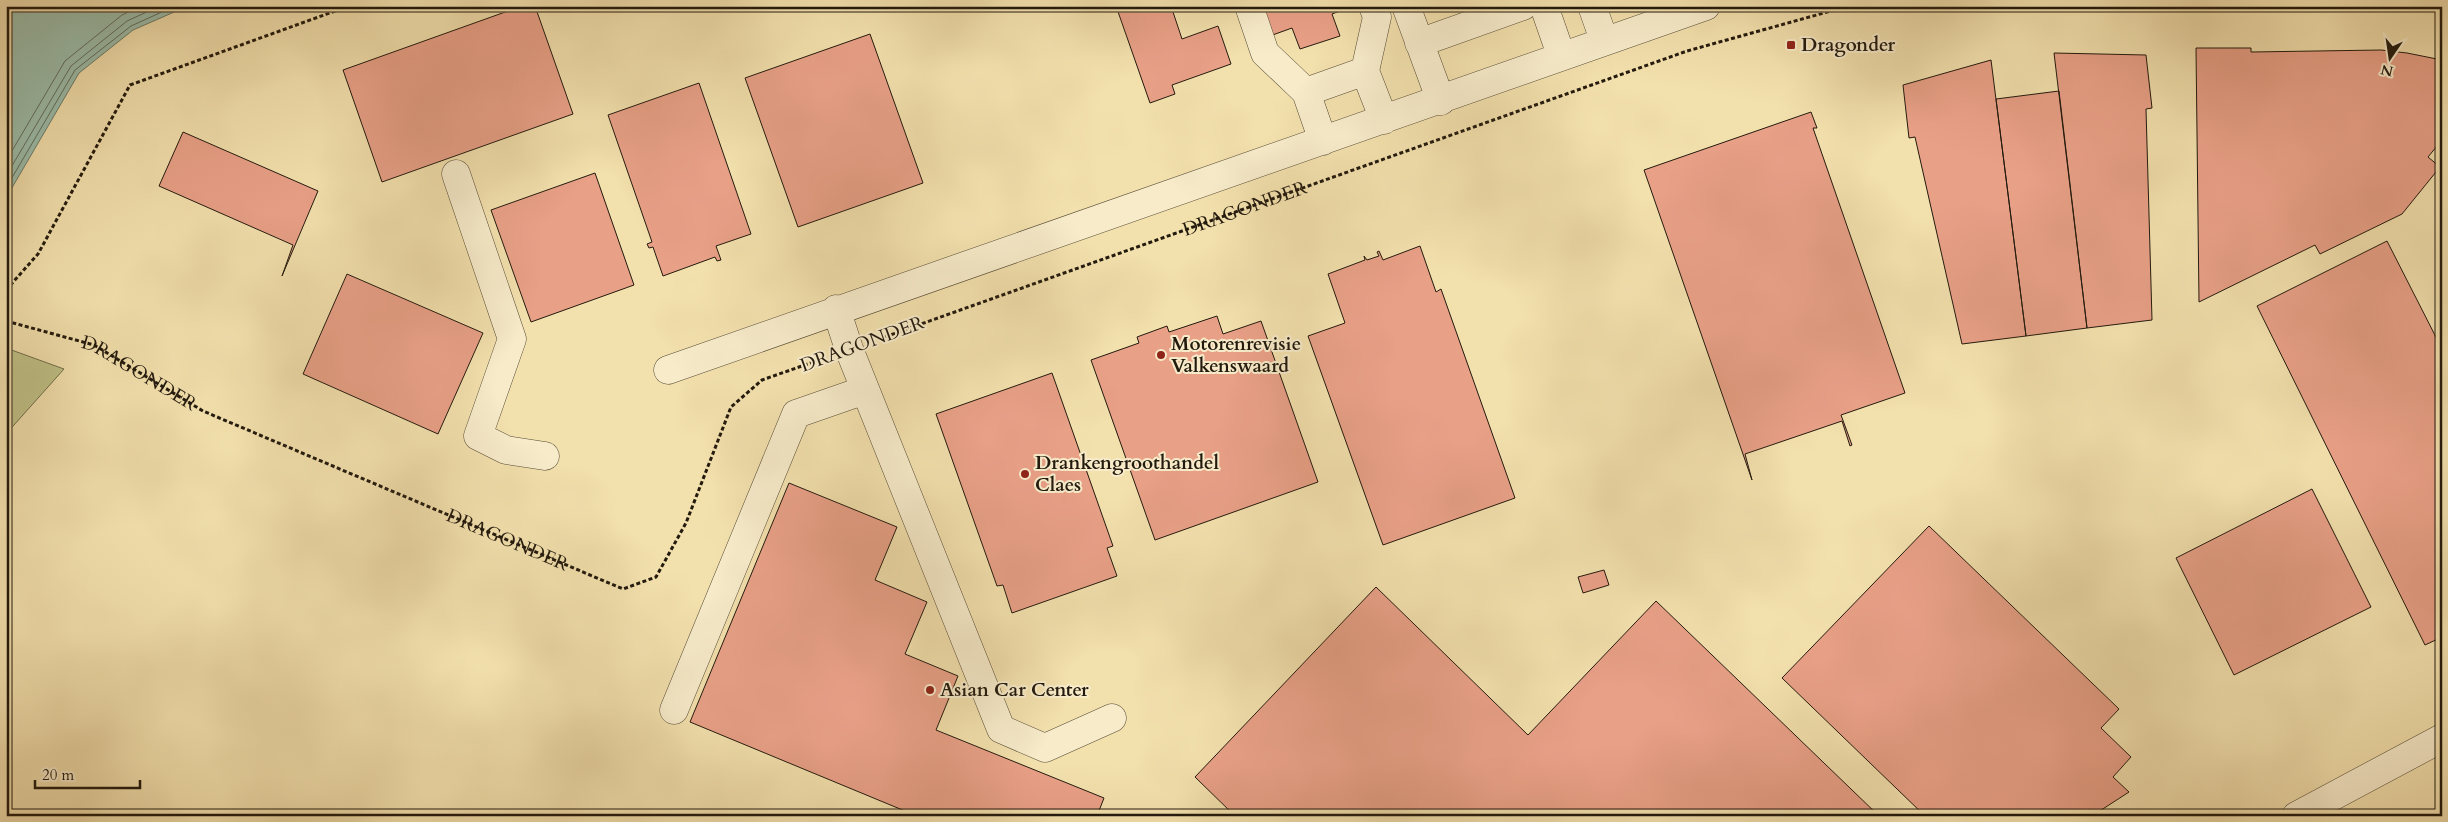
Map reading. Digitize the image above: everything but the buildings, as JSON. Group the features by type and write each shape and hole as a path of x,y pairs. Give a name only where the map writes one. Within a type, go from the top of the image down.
{"street":[{"path":"1249,6 1265,53 1306,92 1323,141"},
{"path":"1373,6 1376,17 1366,71 1384,120"},
{"path":"1406,6 1440,101"},
{"path":"1419,43 1523,6"},
{"path":"1544,6 1561,56"},
{"path":"1592,6 1604,40"},
{"name":"DRAGONDER","path":"668,370 836,309 1440,101 1604,40 1706,6"},
{"path":"1306,92 1366,71"},
{"path":"456,174 512,339 478,436 506,450 546,456"},
{"path":"836,309 865,390 1001,729 1045,748 1112,718"},
{"path":"674,710 796,414 865,390"},
{"path":"2296,816 2442,738"}],"path":[{"path":"6,290 38,254 130,85 349,6"},
{"name":"DRAGONDER","path":"6,321 94,346 203,411 623,589 656,577 686,522 731,406 762,380 1687,51 1849,6"}],"green space":[{"path":"6,348 64,369 6,434"}],"water":[{"path":"6,6 188,6 133,30 79,73 6,198"}],"place":[{"name":"Dragonder","path":"1791,45"},
{"name":"Motorenrevisie Valkenswaard","path":"1161,355"},
{"name":"Drankengroothandel Claes","path":"1025,474"},
{"name":"Asian Car Center","path":"930,690"}]}
